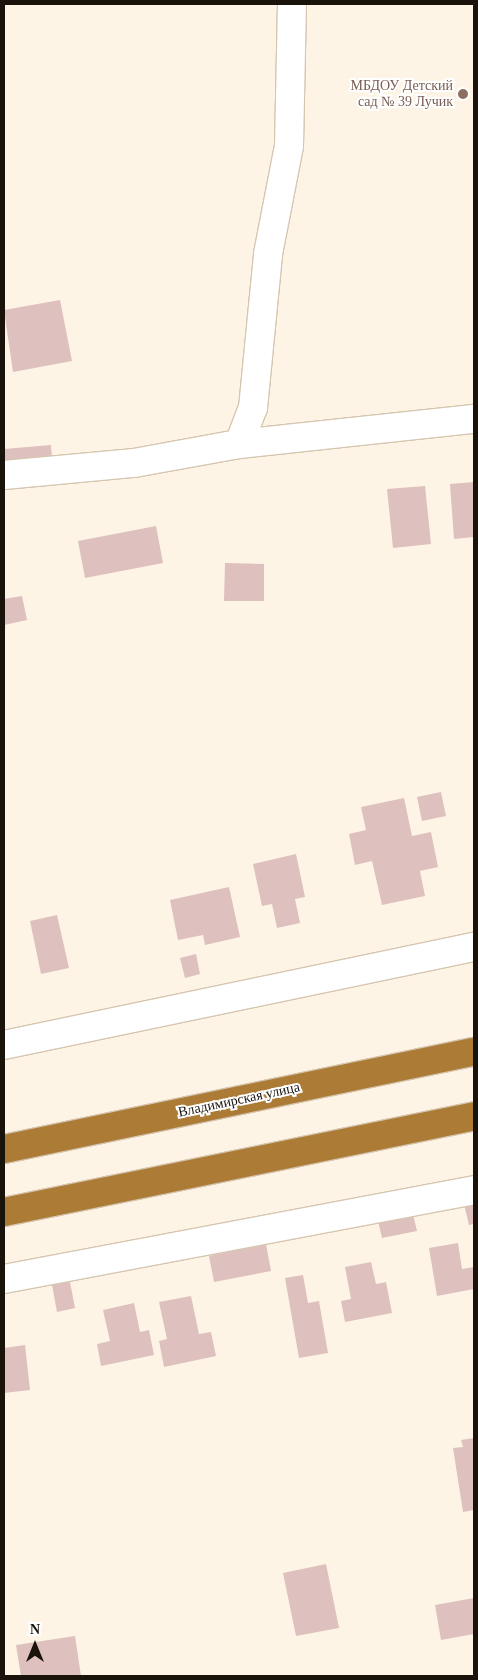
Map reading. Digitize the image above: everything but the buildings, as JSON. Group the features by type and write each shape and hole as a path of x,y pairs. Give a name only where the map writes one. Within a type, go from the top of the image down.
{"highway":[{"name":"Владимирская улица","path":"4,1149 474,1052"},
{"path":"4,1212 474,1116"}],"street":[{"path":"239,444 253,408 268,254 289,146 292,4"},
{"path":"4,475 134,463 239,444 474,419"},
{"path":"4,1045 474,948"},
{"path":"4,1279 474,1190"}],"place":[{"name":"МБДОУ Детский сад № 39 Лучик","path":"463,94"}]}
